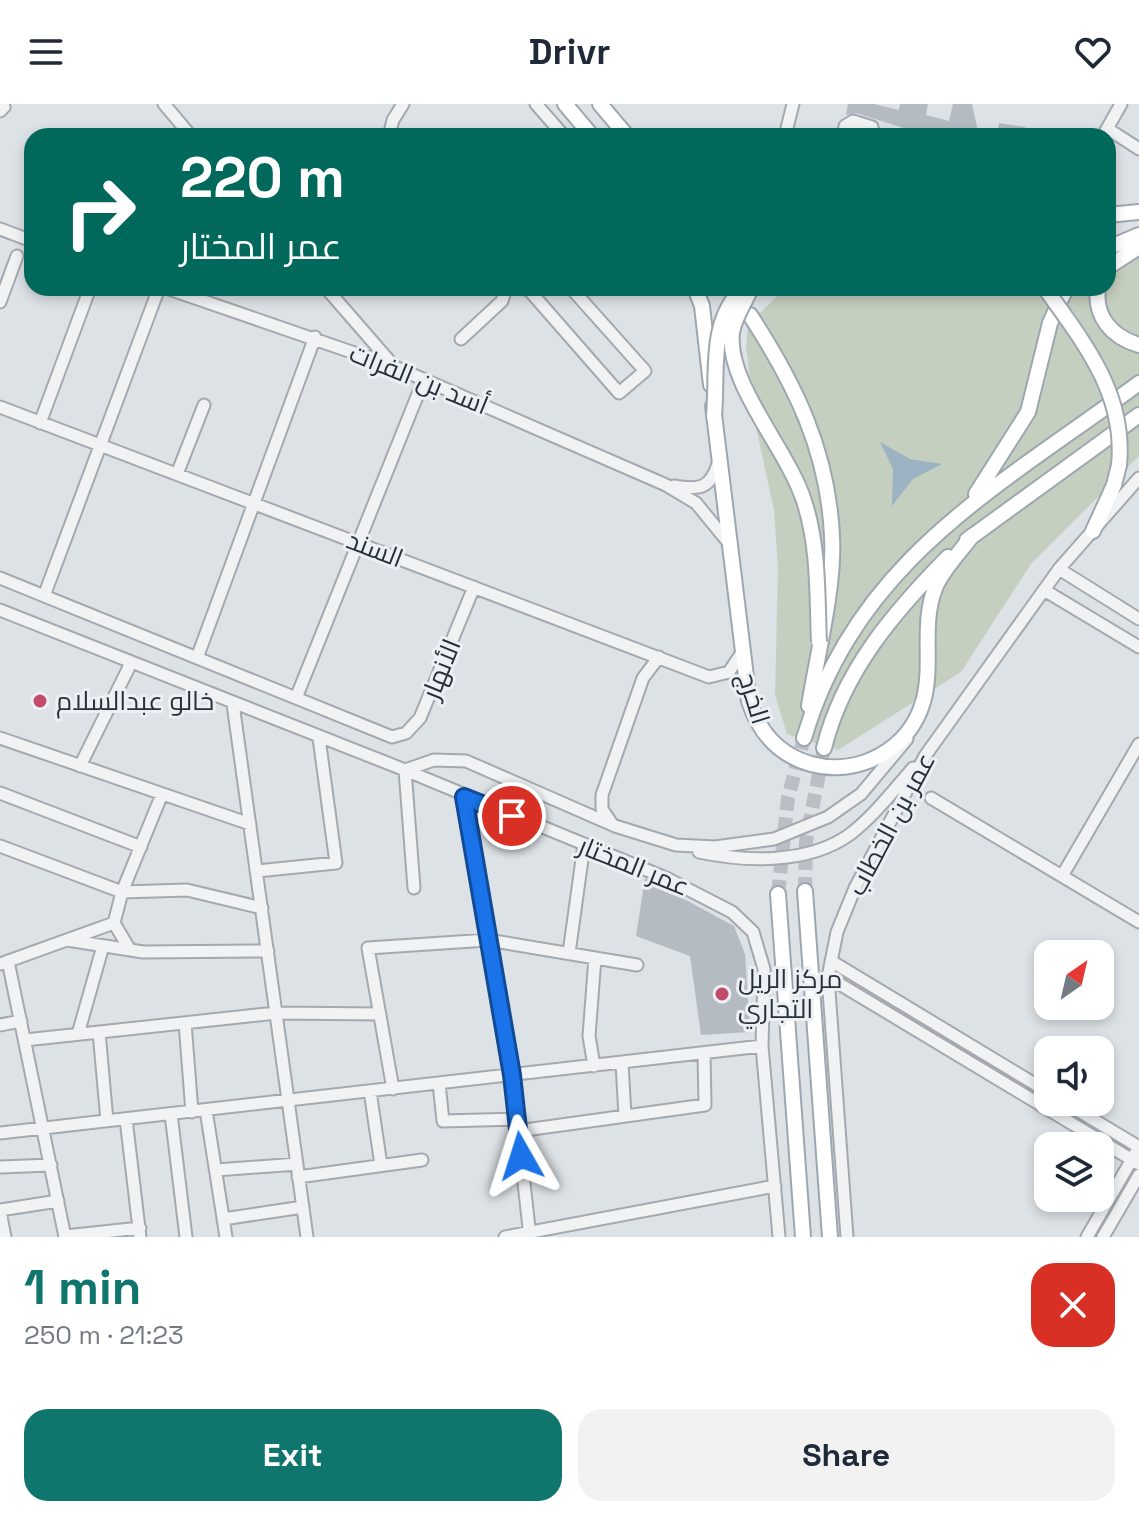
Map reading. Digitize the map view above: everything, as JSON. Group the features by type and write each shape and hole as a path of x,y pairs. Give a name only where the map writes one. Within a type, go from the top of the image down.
{"main road":[{"path":"565,104 585,128"},
{"path":"577,104 597,128"},
{"path":"605,106 621,128"},
{"path":"1116,214 1139,212"},
{"path":"1116,245 1139,235"},
{"path":"1116,262 1139,247"},
{"name":"الخرج","path":"698,296 702,306 749,701 762,731 785,753 820,766 853,767 882,755 905,734 923,702 929,613 937,585 972,536"},
{"path":"714,416 719,327 736,296"},
{"name":"الخرج","path":"748,296 732,332 734,363 794,473 805,503 816,565 819,642"},
{"path":"1051,296 1080,337 1118,414 1119,465 1114,485 1093,531"},
{"path":"972,501 1028,412 1050,323 1062,296"},
{"path":"1098,296 1098,305 1108,327 1127,342 1139,345"},
{"name":"الخرج","path":"750,315 785,369 805,408 826,488 833,537 804,738 829,672 854,627 917,550 972,501"},
{"path":"972,501 1139,383"},
{"path":"824,748 847,682 882,630 918,588 972,536 1139,415"},
{"path":"805,891 830,1237"},
{"path":"778,894 803,1237"}],"street":[{"path":"0,111 4,107 2,104"},
{"path":"164,104 184,128"},
{"path":"391,128 403,104"},
{"path":"536,104 557,128"},
{"path":"787,128 793,104"},
{"path":"1108,128 1121,104"},
{"path":"845,128 853,121 872,128"},
{"path":"1116,137 1139,149"},
{"path":"0,229 24,238"},
{"path":"0,302 17,256"},
{"path":"40,423 87,296"},
{"path":"44,596 156,296"},
{"name":"أسد بن الفرات","path":"190,296 395,367 666,485 696,503 729,544"},
{"path":"336,296 395,367"},
{"path":"461,339 502,301 504,296"},
{"path":"533,296 619,393 645,371 578,296"},
{"path":"197,658 315,337"},
{"path":"0,578 296,698 424,379"},
{"path":"177,474 204,405"},
{"name":"السند","path":"0,407 716,677 733,669 741,654"},
{"name":"أسد بن الفرات","path":"666,485 702,488 714,476 719,460"},
{"name":"عمر بن الخطاب","path":"847,1237 828,977 837,932 855,888 925,756 1059,569 1139,478"},
{"path":"1059,569 1139,619"},
{"name":"الأنهار","path":"296,698 392,737 406,733 420,718 474,587"},
{"path":"1044,590 1139,647"},
{"name":"عمر المختار","path":"0,610 405,770 704,895 732,912 753,932 764,969 762,1046 779,1237"},
{"path":"615,826 604,814 602,795 643,678 659,657"},
{"path":"80,766 131,663"},
{"path":"676,845 715,847 755,843 793,833 828,817 861,794 889,765 913,730 923,702"},
{"path":"233,704 307,1237"},
{"path":"0,738 250,824"},
{"path":"257,871 336,863 319,738"},
{"path":"1062,876 1139,744"},
{"path":"414,888 405,770 434,760 466,761 615,826 676,845 714,855 754,858 790,855 826,847 857,828 925,756"},
{"path":"0,793 141,847"},
{"path":"130,950 114,923 122,892 162,794"},
{"path":"464,797 512,1075 530,1235"},
{"path":"931,798 1139,922"},
{"path":"569,953 584,845"},
{"path":"0,846 122,892 187,890 262,908"},
{"path":"114,923 4,962 21,1021 65,1236 140,1233 126,1119"},
{"path":"67,940 130,950 268,951"},
{"path":"393,1089 368,948 488,940 637,965"},
{"path":"78,1034 103,946"},
{"path":"594,1066 589,1036 595,958"},
{"path":"831,961 1034,1084"},
{"path":"828,977 1135,1162"},
{"path":"25,1040 276,1013 380,1014"},
{"path":"0,1025 21,1021"},
{"path":"185,1023 192,1112"},
{"path":"99,1032 107,1121"},
{"path":"0,1133 762,1046"},
{"path":"439,1083 443,1121 517,1125 625,1116 705,1105 704,1053"},
{"path":"622,1063 625,1116"},
{"path":"370,1091 381,1165"},
{"path":"206,1110 226,1237"},
{"path":"171,1114 186,1237"},
{"path":"1087,1116 1139,1147 1135,1162 1087,1237"},
{"path":"298,1177 422,1160"},
{"path":"216,1170 297,1164"},
{"path":"0,1167 51,1165"},
{"path":"1103,1237 1139,1175"},
{"path":"505,1237 530,1235 775,1186"},
{"path":"5,1237 0,1210 58,1201"},
{"path":"223,1219 303,1207"}],"green space":[{"path":"1116,245 1139,246 1139,456 1031,564 961,672 838,750 787,734 775,695 778,568 774,510 757,432 746,347 748,325 777,296 1116,296"}],"water":[{"path":"880,442 910,459 942,464 913,479 892,506 893,469"}],"building":[{"path":"848,104 874,104 899,110 900,104 928,104 926,115 949,121 953,104 972,104 977,128 904,128 856,113 846,115"},
{"path":"999,123 1025,127 1025,128 998,128"},
{"name":"مركز الريل التجاري","path":"645,878 734,926 745,954 750,1032 701,1035 690,956 636,936"}],"tunnel":[{"path":"778,894 788,798 804,738"},
{"path":"805,891 806,841 824,748"}],"place":[{"name":"خالو عبدالسلام","path":"40,701"},
{"name":"مركز الريل التجاري","path":"722,994"}],"route":[{"path":"512,816 464,797 512,1075 521,1156"}]}
